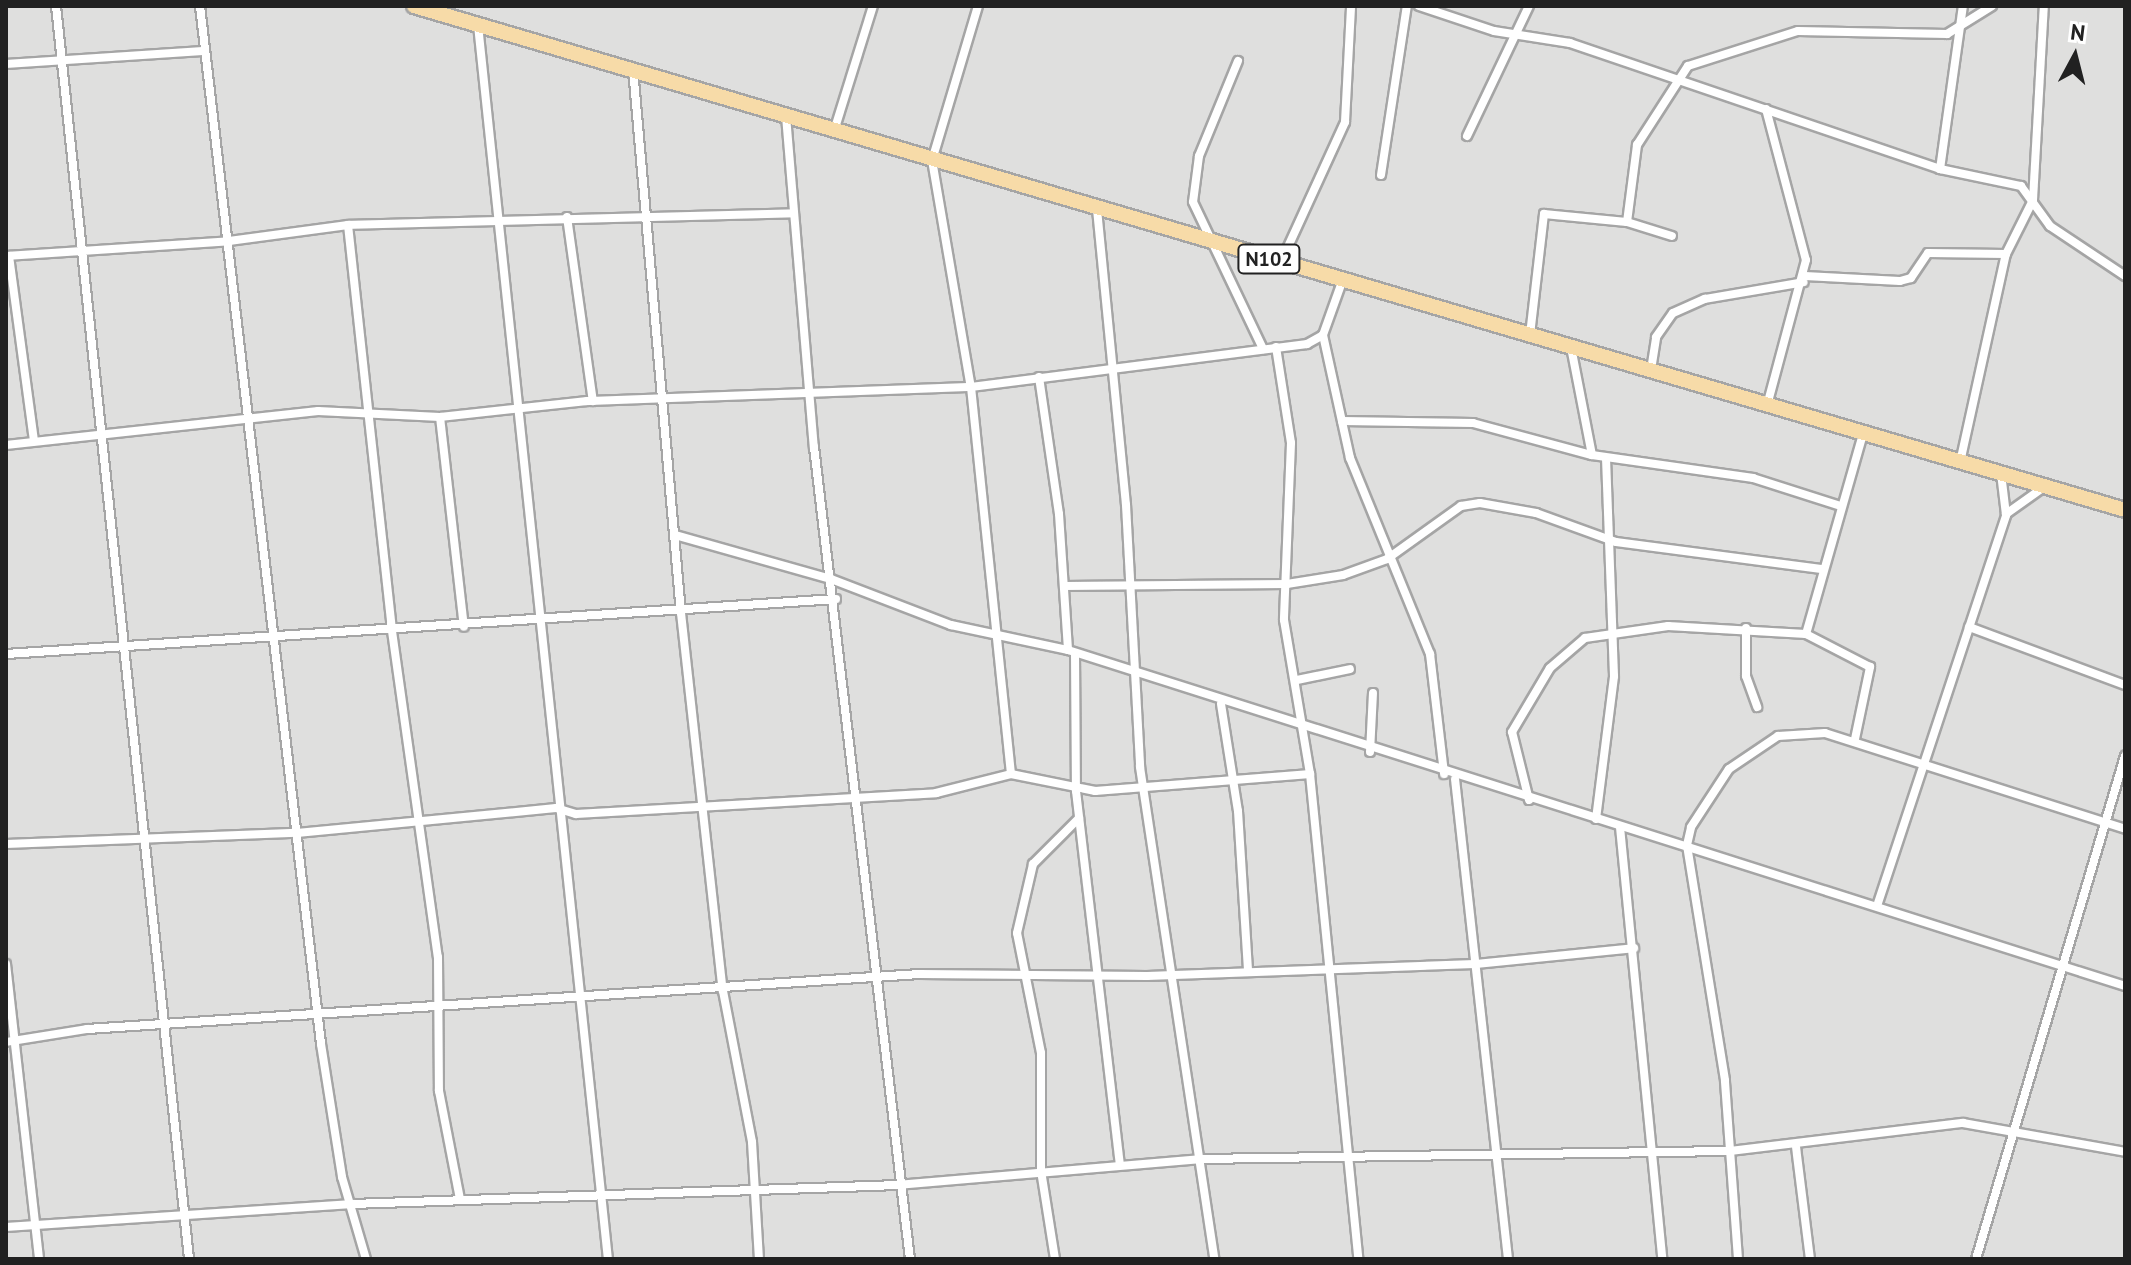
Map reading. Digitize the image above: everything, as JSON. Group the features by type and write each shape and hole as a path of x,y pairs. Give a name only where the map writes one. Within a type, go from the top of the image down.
{"main road":[{"name":"N102","path":"414,6 633,68 1280,263 1961,458 2125,510"}],"street":[{"path":"56,6 106,433 189,1259"},
{"path":"200,6 203,51 253,417 273,633 319,1015 352,1204 366,1259"},
{"path":"834,131 873,6"},
{"path":"978,6 932,160 971,387 1001,635 1011,774"},
{"path":"1280,263 1345,122 1351,6"},
{"path":"1381,175 1407,6"},
{"path":"1419,6 1513,35 1570,43 1940,169 2021,186 2050,226 2125,276"},
{"path":"1467,136 1529,6"},
{"path":"1940,169 1956,32 1963,6"},
{"path":"1627,222 1637,145 1675,80 1688,66 1798,31 1956,32 1992,6"},
{"path":"1961,458 2006,254 2033,200 2044,6"},
{"path":"478,25 556,808 608,1259"},
{"path":"6,64 203,51"},
{"path":"1238,61 1194,178 1197,216 1215,243 1263,349"},
{"path":"633,68 681,613 706,804 723,991 756,1186 759,1259"},
{"path":"1766,109 1805,279 1768,402"},
{"path":"786,116 809,396 881,978 898,1185 910,1259"},
{"path":"1097,209 1132,590 1134,676 1144,784 1175,974 1214,1259"},
{"path":"34,440 7,256 229,241 348,225 792,213"},
{"path":"1530,335 1544,214 1627,222 1672,236"},
{"path":"567,217 593,401"},
{"path":"348,225 391,624 419,819 439,1004 439,1091 460,1199"},
{"path":"1651,370 1656,337 1673,313 1705,299 1805,279 1900,281 1911,278 1928,253 2006,254"},
{"path":"1343,279 1323,335 1342,421 1387,559 1430,654 1444,774"},
{"path":"6,445 253,417 369,410 440,417 593,401 809,396 971,387 1110,366 1263,349 1323,335"},
{"path":"1276,347 1290,417 1285,640 1297,680 1310,774 1352,1159 1358,1259"},
{"path":"1571,347 1592,455"},
{"path":"1039,377 1072,652 1076,791 1104,977 1120,1163"},
{"path":"440,417 464,627"},
{"path":"1342,421 1473,423 1606,458 1753,478 1841,506"},
{"path":"1806,634 1821,569 1865,430"},
{"path":"1596,819 1614,676 1605,538 1606,458"},
{"path":"1877,906 2006,515 2000,471"},
{"path":"2006,515 2047,485"},
{"path":"1064,586 1132,590 1287,584 1387,559 1468,504 1536,513 1605,538 1821,569"},
{"path":"675,535 831,579 951,625 1072,652 1134,676 1455,779 1687,845 2125,986"},
{"path":"6,654 127,647 391,624 464,627 537,618 681,613 836,599"},
{"path":"1969,627 2125,685"},
{"path":"1746,628 1746,676 1757,707"},
{"path":"1529,800 1512,737 1520,714 1563,655 1610,630 1746,628 1806,634 1870,667 1855,739"},
{"path":"1297,680 1350,669"},
{"path":"1370,752 1373,693"},
{"path":"1221,704 1234,778 1248,972"},
{"path":"1738,1259 1730,1151 1687,845 1712,795 1752,751 1801,730 1855,739 2125,829"},
{"path":"1976,1259 2018,1129 2125,756"},
{"path":"6,844 297,833 556,808 576,814 948,791 1011,774 1076,791 1310,774"},
{"path":"1455,779 1499,1154 1508,1259"},
{"path":"1055,1259 1041,1171 1041,1053 1020,973 1017,933 1027,877 1079,818"},
{"path":"1620,827 1634,948 1648,1151 1662,1259"},
{"path":"6,1042 166,1023 319,1015 439,1004 723,991 881,978 1020,973 1104,977 1475,964 1634,948"},
{"path":"6,964 39,1259"},
{"path":"6,1227 184,1218 352,1204 756,1186 898,1185 1120,1163 1201,1159 1730,1151 1796,1147 1963,1123 2018,1129 2125,1152"},
{"path":"1796,1147 1810,1259"}],"shaded area":[{"path":"6,6 2125,6 2125,1259 6,1259"}]}
